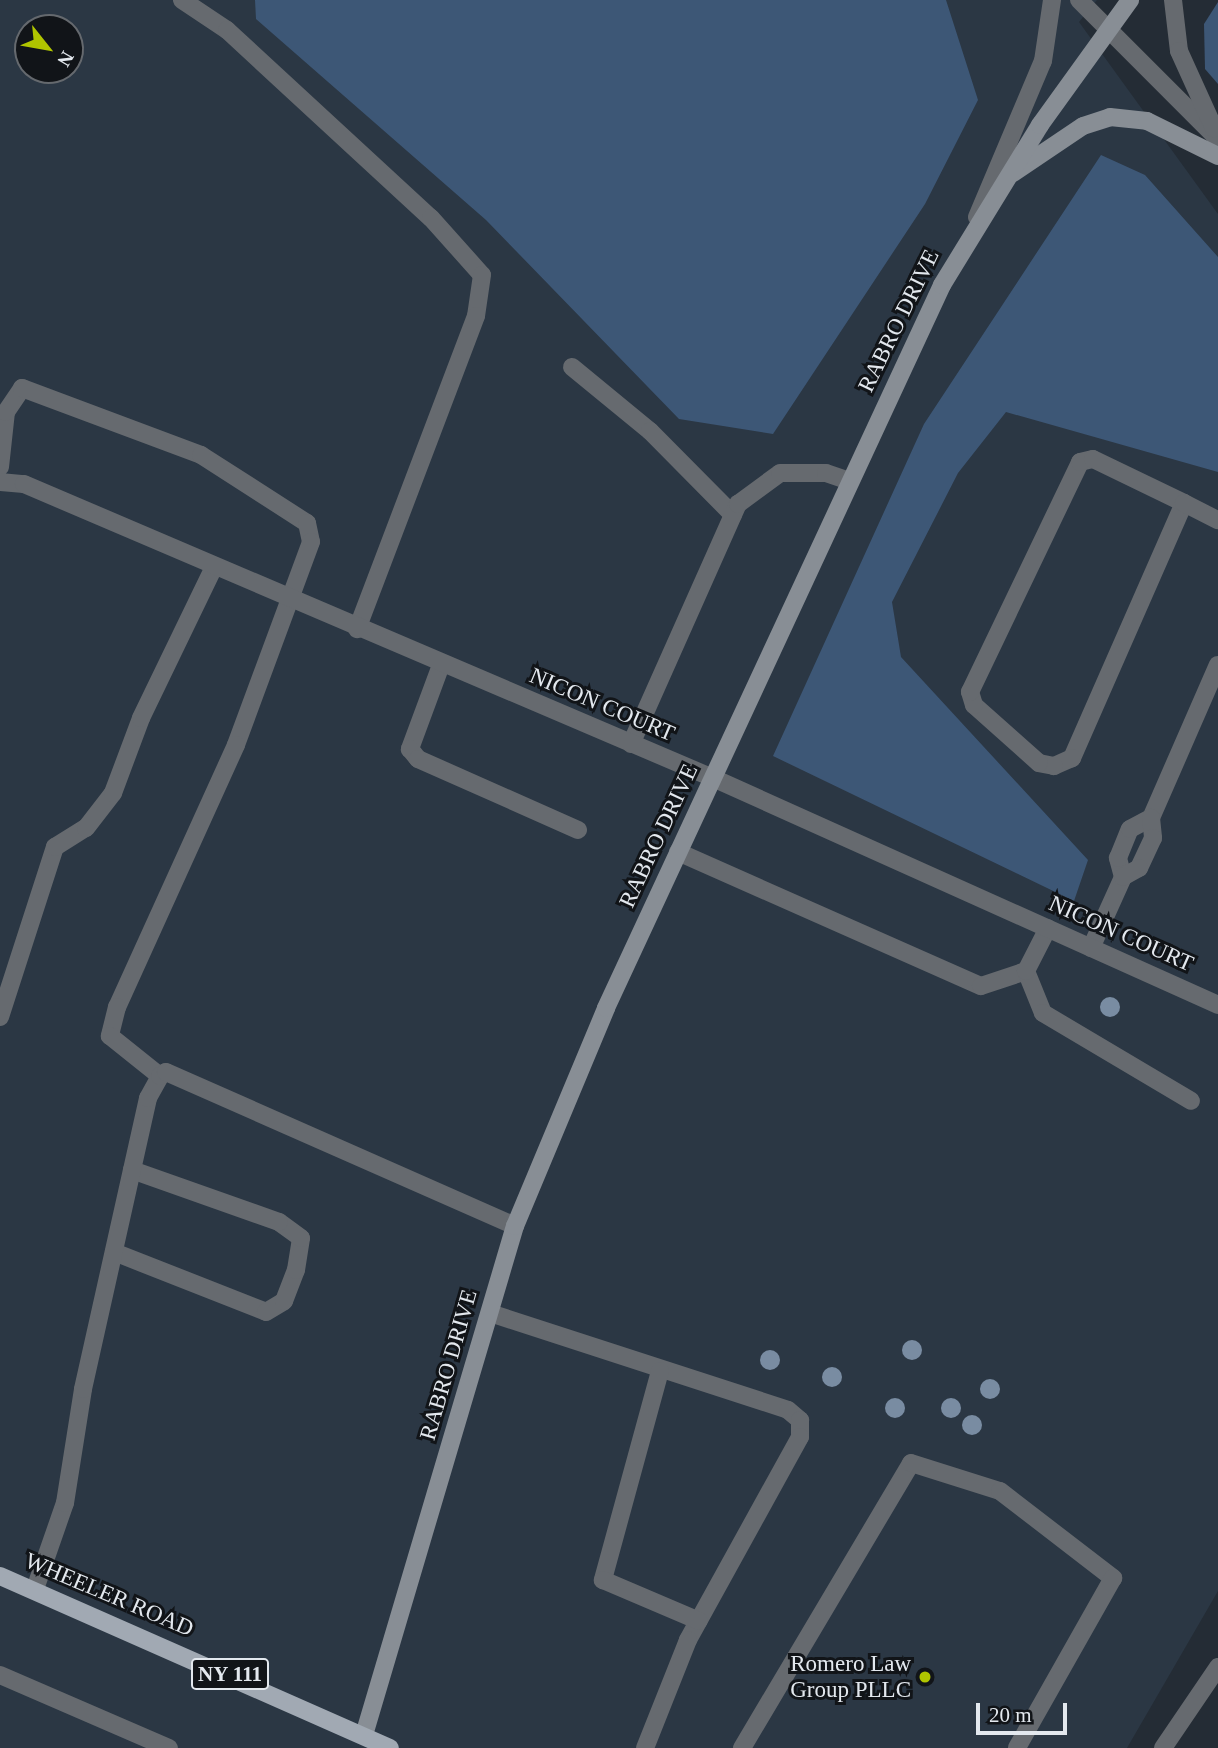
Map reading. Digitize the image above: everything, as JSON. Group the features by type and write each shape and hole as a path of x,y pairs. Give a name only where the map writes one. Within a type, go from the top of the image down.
{"main road":[{"name":"RABRO DRIVE","path":"361,1742 515,1226 678,852 849,481 969,237 1004,179 1130,0"},
{"path":"1004,179 1083,126 1110,117 1147,121 1218,156"},
{"name":"WHEELER ROAD","path":"0,1576 35,1589 361,1742 390,1748"}],"street":[{"path":"183,0 278,77 431,218 482,275 476,316 356,629"},
{"path":"969,237 1043,61 1052,0"},
{"path":"1079,0 1218,138"},
{"path":"1173,0 1179,51 1218,138"},
{"path":"572,367 650,431 733,515"},
{"path":"0,467 6,412 22,388 201,455 307,523 311,542 292,600 236,745 117,1007 110,1036 160,1076"},
{"path":"1184,503 1072,758 1054,766 1039,763 974,705 970,692 1080,462 1093,460 1184,503 1218,520"},
{"path":"631,744 733,515 758,485 780,473 826,473 849,481"},
{"name":"NICON COURT","path":"0,482 24,484 213,569 713,778 1218,1005"},
{"path":"0,1017 55,847 86,828 113,793 141,718 213,569"},
{"path":"441,664 410,748 418,759 578,830"},
{"path":"1091,948 1123,877 1139,868 1153,838 1151,818 1218,666"},
{"path":"1123,877 1118,858 1130,829 1151,818"},
{"path":"678,852 981,986 1026,971 1048,928"},
{"path":"1026,971 1043,1013 1191,1101"},
{"path":"35,1589 65,1503 132,1170 160,1076 166,1072 515,1226"},
{"path":"114,1252 266,1312 285,1301 296,1270 301,1238 279,1223 132,1170"},
{"path":"490,1312 660,1371 789,1410 800,1420 800,1437 699,1621 645,1748"},
{"path":"660,1371 603,1580 699,1621"},
{"path":"743,1748 911,1463 1000,1491 1113,1578 1017,1748"},
{"path":"1163,1748 1218,1667"},
{"path":"0,1675 169,1748"}],"shaded area":[{"path":"0,0 1097,0 1079,22 1218,214 1218,1591 1127,1748 0,1748"},
{"path":"255,0 946,0 978,100 925,204 773,434 679,419 486,220 256,19"},
{"path":"1218,2 1218,84 1205,69 1204,24"},
{"path":"1101,155 1145,175 1218,257 1218,472 1006,412 958,473 892,602 901,657 1088,860 1074,901 773,756 924,424"}],"place":[{"name":"Romero Law Group PLLC","path":"925,1677"}]}
